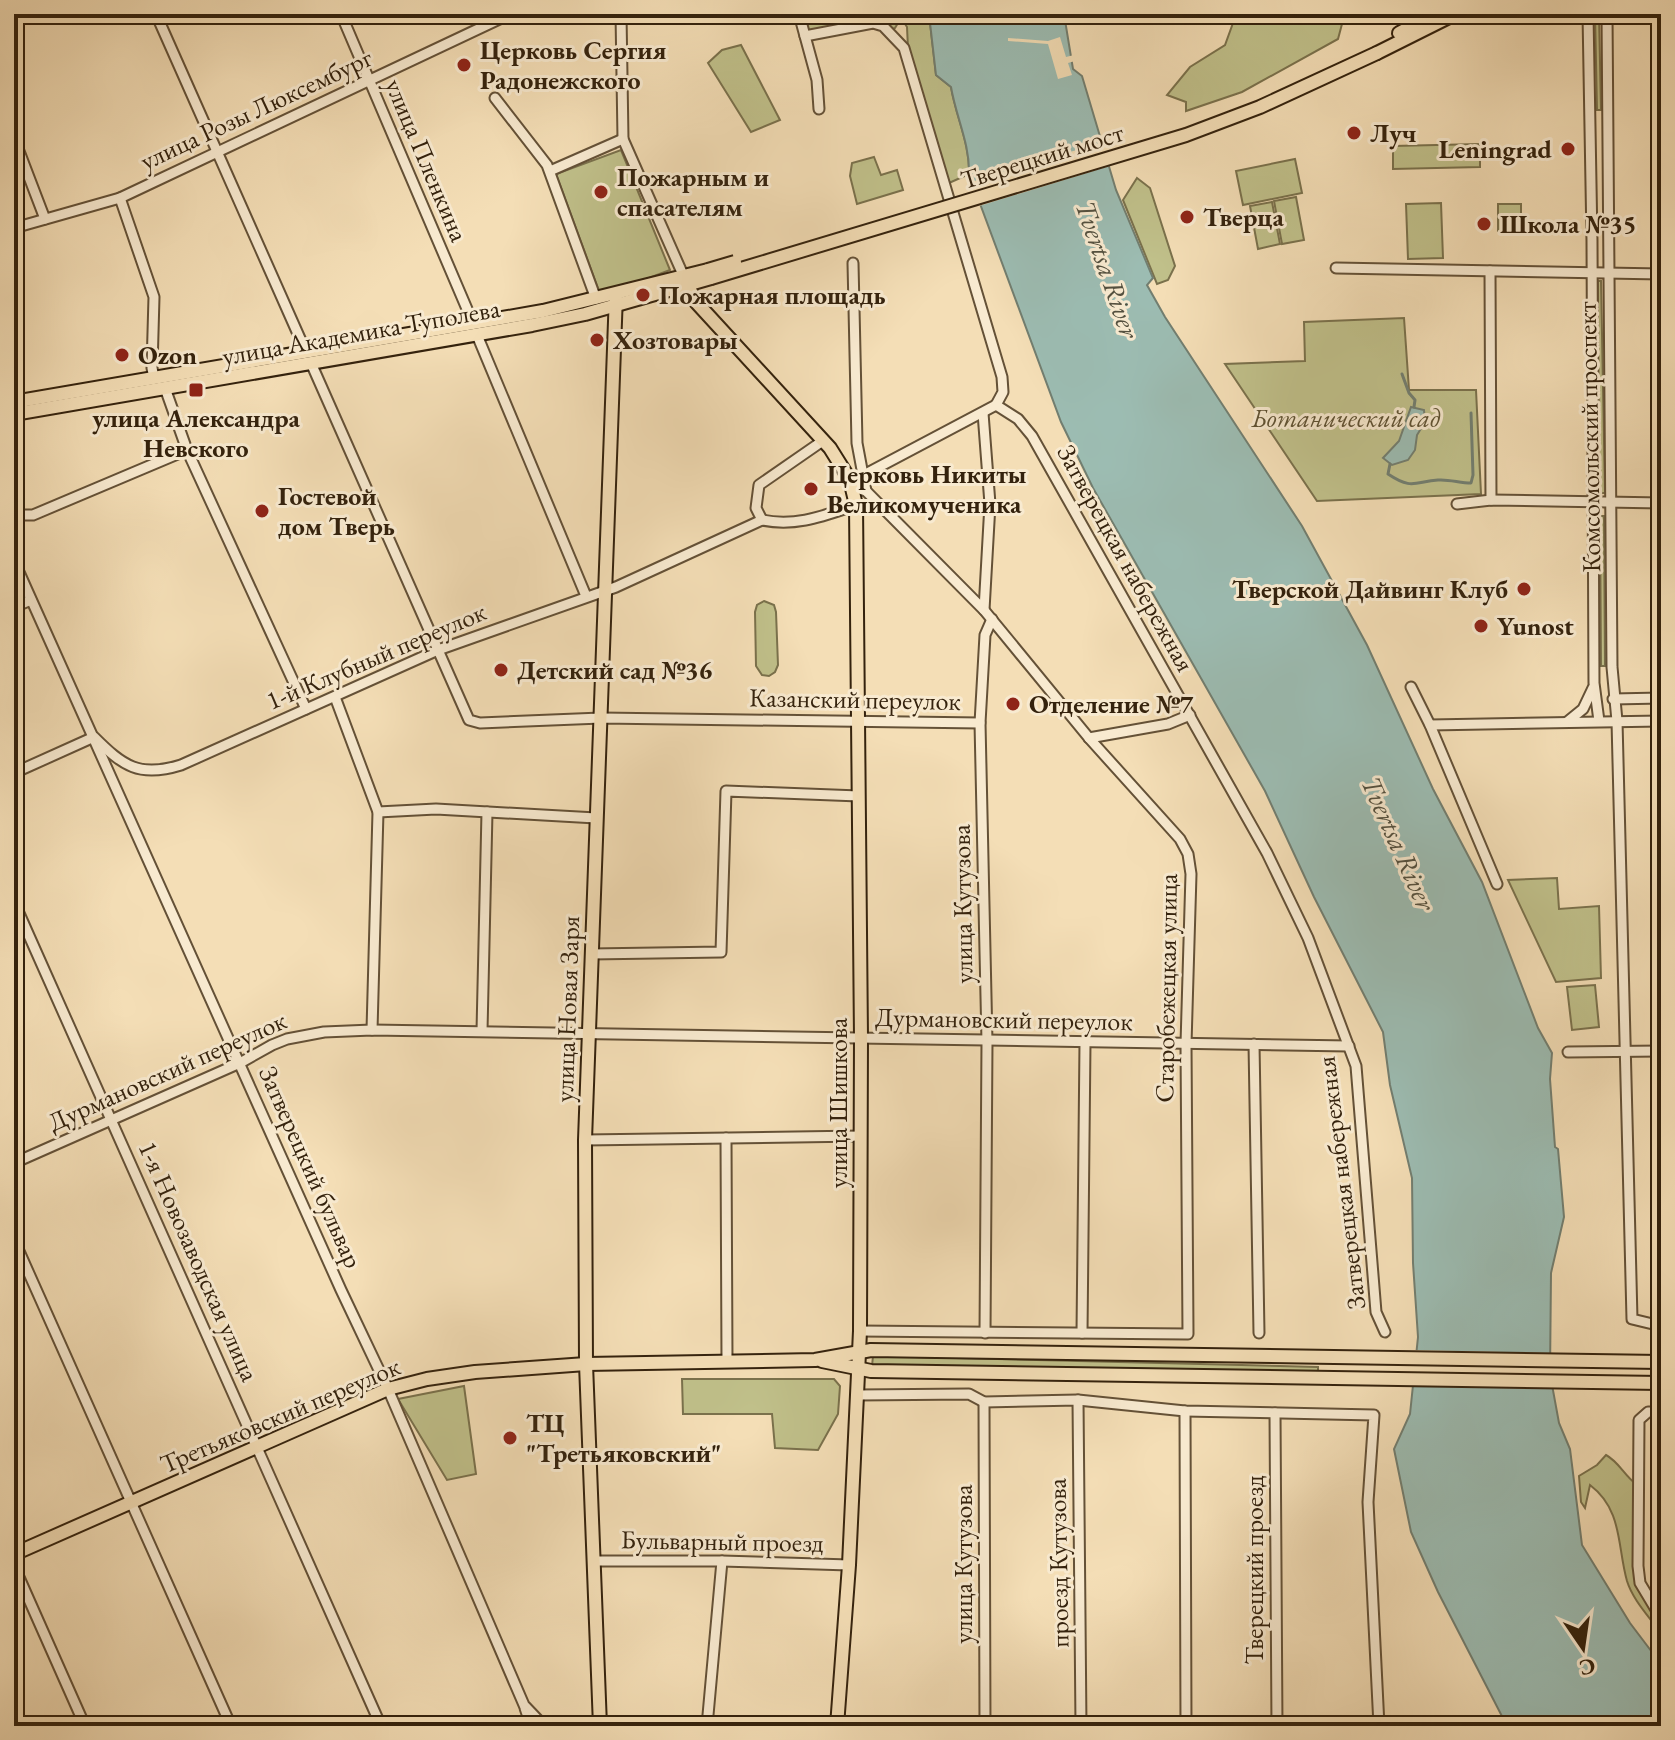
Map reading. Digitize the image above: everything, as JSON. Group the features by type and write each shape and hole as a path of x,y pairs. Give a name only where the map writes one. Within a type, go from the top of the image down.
{"main road":[{"path":"1375,50 1435,14"},
{"path":"1375,50 1455,14"},
{"name":"Тверецкий мост","path":"710,274 1208,128 1271,103 1375,50"},
{"name":"улица Академика Туполева","path":"14,402 589,313 616,300 710,274"},
{"path":"686,281 696,302 824,440 855,482"},
{"path":"589,313 595,307 596,299"},
{"name":"улица Академика Туполева","path":"475,329 596,299 616,300"},
{"name":"улица Новая Заря","path":"600,1726 586,1364 585,1140 616,300"},
{"name":"улица Академика Туполева","path":"14,414 296,365 308,357"},
{"name":"улица Шишкова","path":"837,1726 849,1565 860,1331 861,1038 855,482"},
{"name":"Третьяковский переулок","path":"14,1554 388,1389 467,1372 586,1364 815,1360 859,1351 1661,1362"},
{"name":"Третьяковский переулок","path":"815,1360 859,1370 1661,1383"}],"street":[{"path":"156,14 438,650"},
{"name":"улица Пленкина","path":"341,14 586,596"},
{"name":"улица Розы Люксембург","path":"14,228 120,198 510,14"},
{"path":"621,14 623,139 686,281"},
{"path":"799,14 817,80 819,109"},
{"name":"Комсомольский проспект","path":"1588,14 1594,683 1599,721"},
{"name":"Комсомольский проспект","path":"1607,14 1612,667 1617,721 1632,1319 1661,1326"},
{"path":"805,36 873,23 883,26 904,48 1002,377 1003,392 996,405 855,482"},
{"path":"495,98 550,171 596,299"},
{"path":"1590,115 1608,114"},
{"path":"14,138 45,219"},
{"path":"550,171 623,139"},
{"path":"120,198 154,297 154,378"},
{"name":"улица Шишкова","path":"853,263 855,482"},
{"path":"1336,268 1661,274"},
{"path":"1490,271 1491,500"},
{"path":"165,388 187,450 306,709"},
{"name":"Затверецкая набережная","path":"996,405 1018,419 1032,436 1267,853 1308,938 1356,1066 1376,1312 1385,1332"},
{"path":"983,413 990,504 984,610"},
{"path":"762,520 756,508 759,485 824,440"},
{"path":"14,515 33,515 187,450"},
{"name":"Старобежецкая улица","path":"855,482 984,610 1089,738 1172,830 1188,854 1191,882 1186,1044 1188,1334 1082,1333"},
{"path":"1457,504 1491,500 1661,503"},
{"name":"1-й Клубный переулок","path":"94,737 119,762 159,772 181,765 438,650 605,590 762,520 782,524 802,522 856,505"},
{"name":"Затверецкий бульвар","path":"14,561 388,1389 531,1726"},
{"path":"14,607 31,600"},
{"name":"улица Кутузова","path":"985,1333 987,1042 980,723 985,635 992,619"},
{"name":"Казанский переулок","path":"438,650 469,720 480,723 601,718 980,723"},
{"path":"1594,668 1603,674 1612,667"},
{"path":"1567,722 1588,703 1594,683"},
{"path":"1411,687 1497,884"},
{"path":"335,697 378,812 372,1030"},
{"path":"1613,699 1661,698"},
{"path":"1089,738 1168,724 1190,715"},
{"path":"1430,725 1661,721"},
{"path":"14,773 94,737"},
{"path":"591,954 721,952 726,791 859,796"},
{"path":"378,812 436,809 596,818"},
{"path":"482,1031 487,812"},
{"name":"1-я Новозаводская улица","path":"14,902 381,1726"},
{"name":"Дурмановский переулок","path":"14,1163 240,1063 272,1045 324,1032 482,1031 1349,1046"},
{"path":"860,1331 1082,1333 1085,1043"},
{"path":"1254,1044 1259,1333"},
{"path":"1568,1052 1661,1051"},
{"path":"585,1140 861,1136"},
{"path":"726,1138 727,1361"},
{"path":"14,1240 231,1726"},
{"path":"858,1395 969,1394 984,1402 1078,1400 1185,1411 1374,1415 1368,1502 1379,1726"},
{"name":"проезд Кутузова","path":"1078,1400 1081,1726"},
{"name":"улица Кутузова","path":"984,1402 985,1726"},
{"path":"1185,1411 1186,1726"},
{"path":"1661,1412 1648,1412 1639,1420 1638,1566 1640,1583 1661,1618"},
{"name":"Тверецкий проезд","path":"1275,1413 1277,1726"},
{"name":"Бульварный проезд","path":"595,1561 849,1565"},
{"path":"707,1726 722,1561"},
{"path":"14,1566 85,1726"},
{"name":"Затверецкий бульвар","path":"524,1705 544,1726"}],"green space":[{"path":"804,14 929,14 936,75 951,87 967,152 969,174 949,183 944,178 908,48 907,27 901,18 891,30 885,23 809,33"},
{"path":"1215,14 1292,14 1293,22 1342,24 1338,39 1242,92 1186,111 1186,102 1167,95 1190,67 1225,45 1233,23"},
{"path":"1595,14 1599,14 1601,110 1597,110"},
{"path":"741,45 780,120 751,132 708,63 722,50"},
{"path":"1480,144 1480,167 1393,169 1393,146"},
{"path":"621,150 670,270 599,291 556,174"},
{"path":"874,157 881,175 897,170 903,190 857,204 850,176 852,163"},
{"path":"1295,159 1302,193 1243,205 1236,171"},
{"path":"1137,178 1150,188 1175,266 1168,280 1157,284 1123,200"},
{"path":"1296,197 1304,240 1282,244 1274,201"},
{"path":"1272,202 1280,244 1258,249 1250,206"},
{"path":"1441,203 1443,258 1408,259 1406,204"},
{"path":"1498,204 1521,204 1521,231 1498,231"},
{"path":"1598,281 1601,281 1605,493 1599,493"},
{"name":"Ботанический сад","path":"1404,318 1409,390 1476,390 1481,494 1317,501 1225,364 1305,361 1304,322"},
{"path":"1600,516 1604,516 1605,666 1601,666"},
{"path":"764,601 774,605 776,612 778,665 769,676 762,675 756,666 755,612 757,605"},
{"path":"1557,878 1559,909 1599,906 1601,978 1556,982 1508,880"},
{"path":"1595,985 1599,1027 1572,1030 1567,987"},
{"path":"873,1356 1318,1367 1318,1373 872,1366"},
{"path":"682,1379 834,1379 840,1386 838,1414 818,1450 775,1448 772,1414 683,1414"},
{"path":"464,1386 476,1474 447,1480 398,1399"},
{"path":"1606,1455 1636,1484 1635,1584 1657,1620 1654,1624 1629,1587 1614,1517 1608,1506 1590,1485 1585,1508 1581,1502 1579,1476"}],"water":[{"name":"Tvertsa River","path":"929,14 1064,14 1073,69 1082,76 1116,190 1153,278 1147,285 1302,526 1367,645 1433,789 1482,882 1538,1028 1552,1053 1550,1079 1564,1217 1551,1273 1550,1374 1559,1423 1570,1449 1582,1545 1630,1623 1661,1664 1661,1726 1507,1726 1438,1592 1411,1532 1394,1449 1410,1414 1418,1337 1412,1178 1390,1085 1383,1032 1314,897 1265,791 1093,488 1061,422 969,174 967,152 951,87 936,75"},
{"path":"1411,407 1424,410 1425,422 1408,460 1392,465 1383,458 1399,441"}],"pier":[{"path":"1060,37 1066,57 1074,55 1075,61 1068,63 1072,75 1058,79 1048,44 1008,41 1008,38 1048,41"},
{"path":"1106,141 1113,165 976,207 968,183"},
{"path":"1413,1350 1553,1353 1557,1389 1409,1385"}],"waterway":[{"path":"1402,374 1415,400 1414,407"},
{"path":"1390,464 1388,474 1408,483 1442,480 1471,483 1471,413"}],"place":[{"name":"Церковь Сергия Радонежского","path":"464,65"},
{"name":"Луч","path":"1354,133"},
{"name":"Leningrad","path":"1568,149"},
{"name":"Пожарным и спасателям","path":"601,192"},
{"name":"Тверца","path":"1187,217"},
{"name":"Школа №35","path":"1484,224"},
{"name":"Пожарная площадь","path":"643,295"},
{"name":"Хозтовары","path":"597,340"},
{"name":"Ozon","path":"122,355"},
{"name":"улица Александра Невского","path":"196,390"},
{"name":"Церковь Никиты Великомученика","path":"811,489"},
{"name":"Гостевой дом Тверь","path":"262,511"},
{"name":"Тверской Дайвинг Клуб","path":"1524,589"},
{"name":"Yunost","path":"1481,626"},
{"name":"Детский сад №36","path":"501,670"},
{"name":"Отделение №7","path":"1013,704"},
{"name":"ТЦ \"Третьяковский\"","path":"510,1438"}]}
